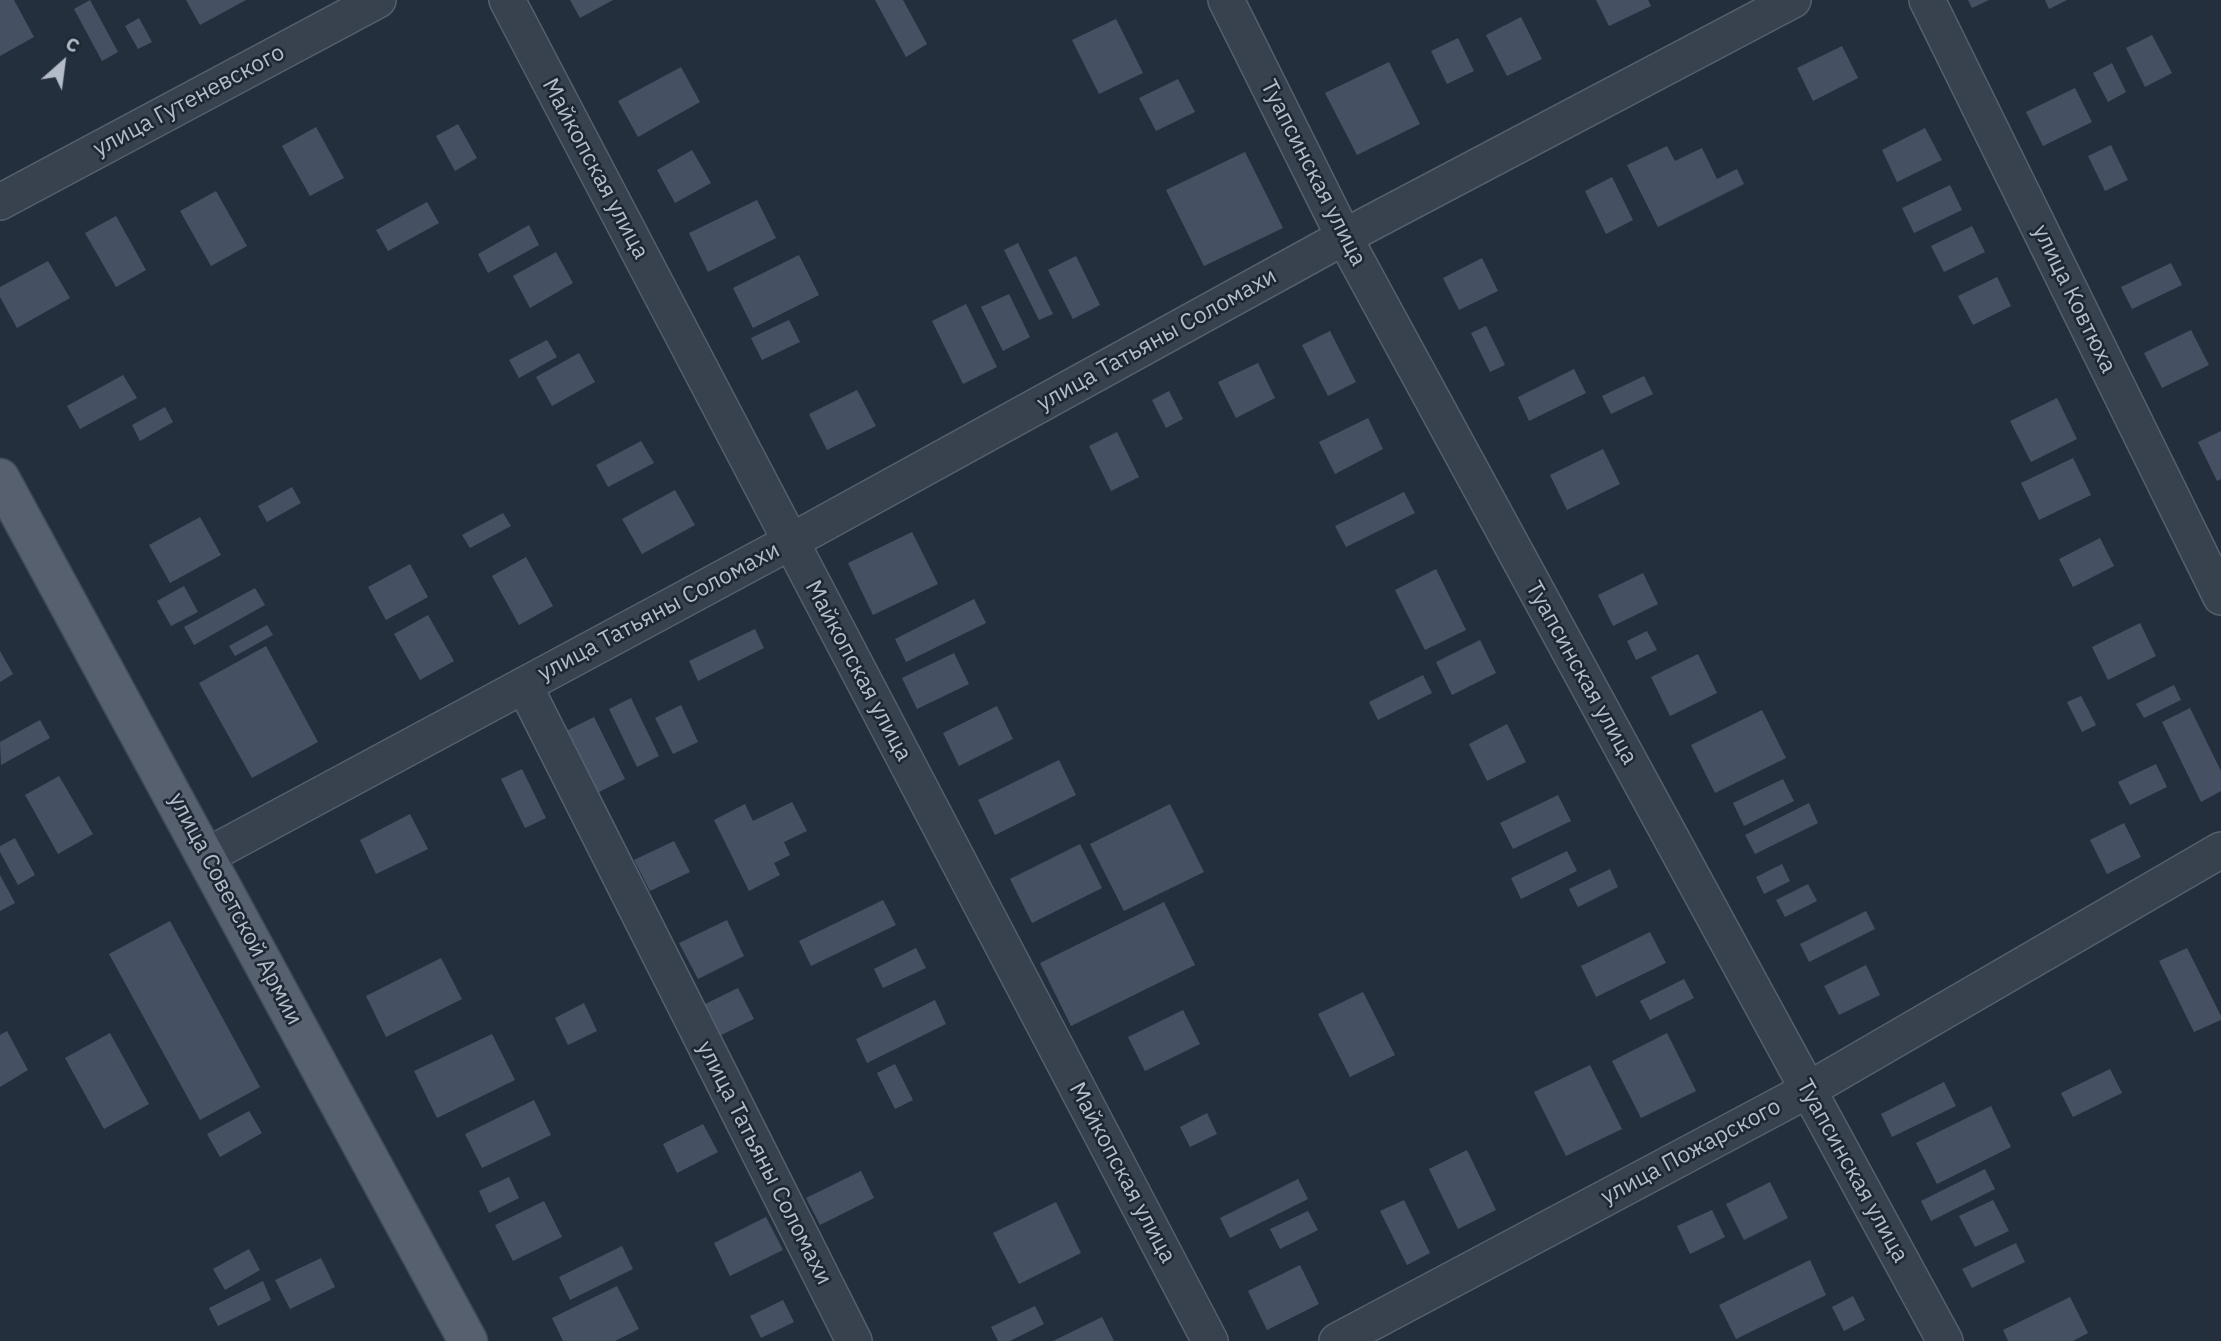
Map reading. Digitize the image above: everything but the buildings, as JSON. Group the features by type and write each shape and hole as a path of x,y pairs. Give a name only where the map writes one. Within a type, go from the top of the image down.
{"main road":[{"name":"улица Советской Армии","path":"0,478 468,1341"}],"street":[{"name":"улица Гутеневского","path":"0,202 379,0"},
{"name":"Майкопская улица","path":"507,0 1210,1341"},
{"name":"Туапсинская улица","path":"1226,0 1344,237 1945,1341"},
{"name":"улица Татьяны Соломахи","path":"207,856 790,541 1344,237 1793,0"},
{"name":"улица Ковтюха","path":"1927,0 2221,597"},
{"name":"улица Татьяны Соломахи","path":"524,685 854,1341"},
{"name":"улица Пожарского","path":"1338,1341 1808,1090 2221,850"}]}
